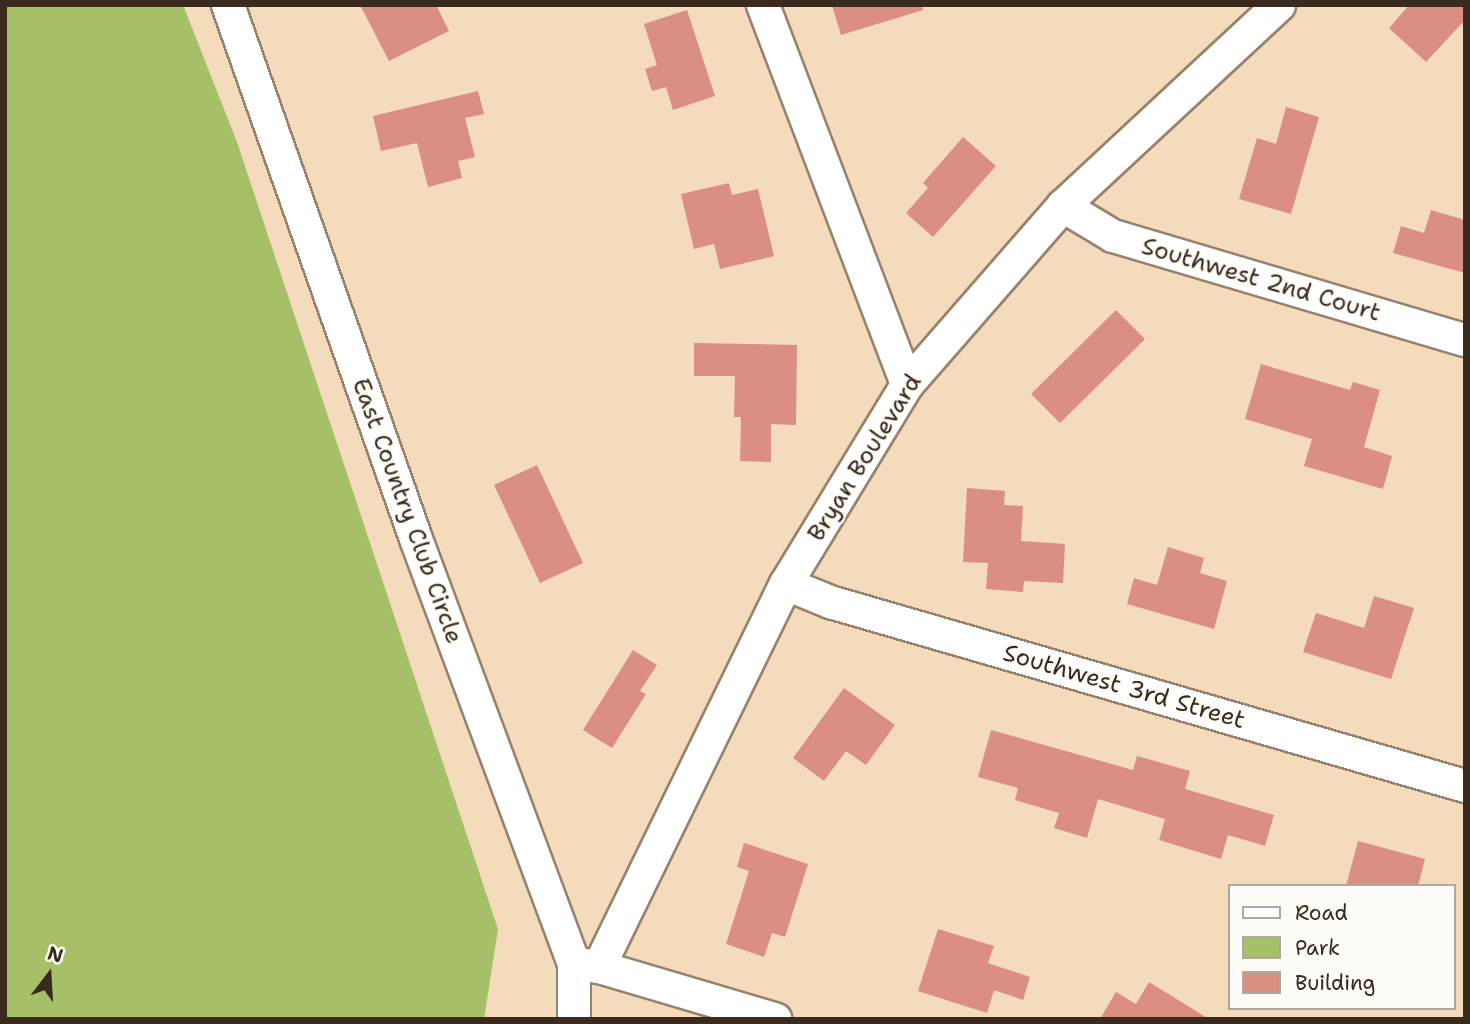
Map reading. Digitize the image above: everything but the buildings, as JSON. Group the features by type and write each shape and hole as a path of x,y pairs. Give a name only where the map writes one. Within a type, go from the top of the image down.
{"street":[{"name":"East Country Club Circle","path":"228,5 416,539 586,965 575,1019"},
{"path":"763,5 907,385"},
{"name":"Bryan Boulevard","path":"586,965 786,584 907,385 1063,206 1279,5"},
{"name":"Southwest 2nd Court","path":"1063,206 1113,236 1465,340"},
{"name":"Southwest 3rd Street","path":"786,584 830,602 1465,786"},
{"path":"586,965 775,1019"}],"green space":[{"path":"5,5 183,5 237,142 498,929 484,1019 5,1019"}]}
